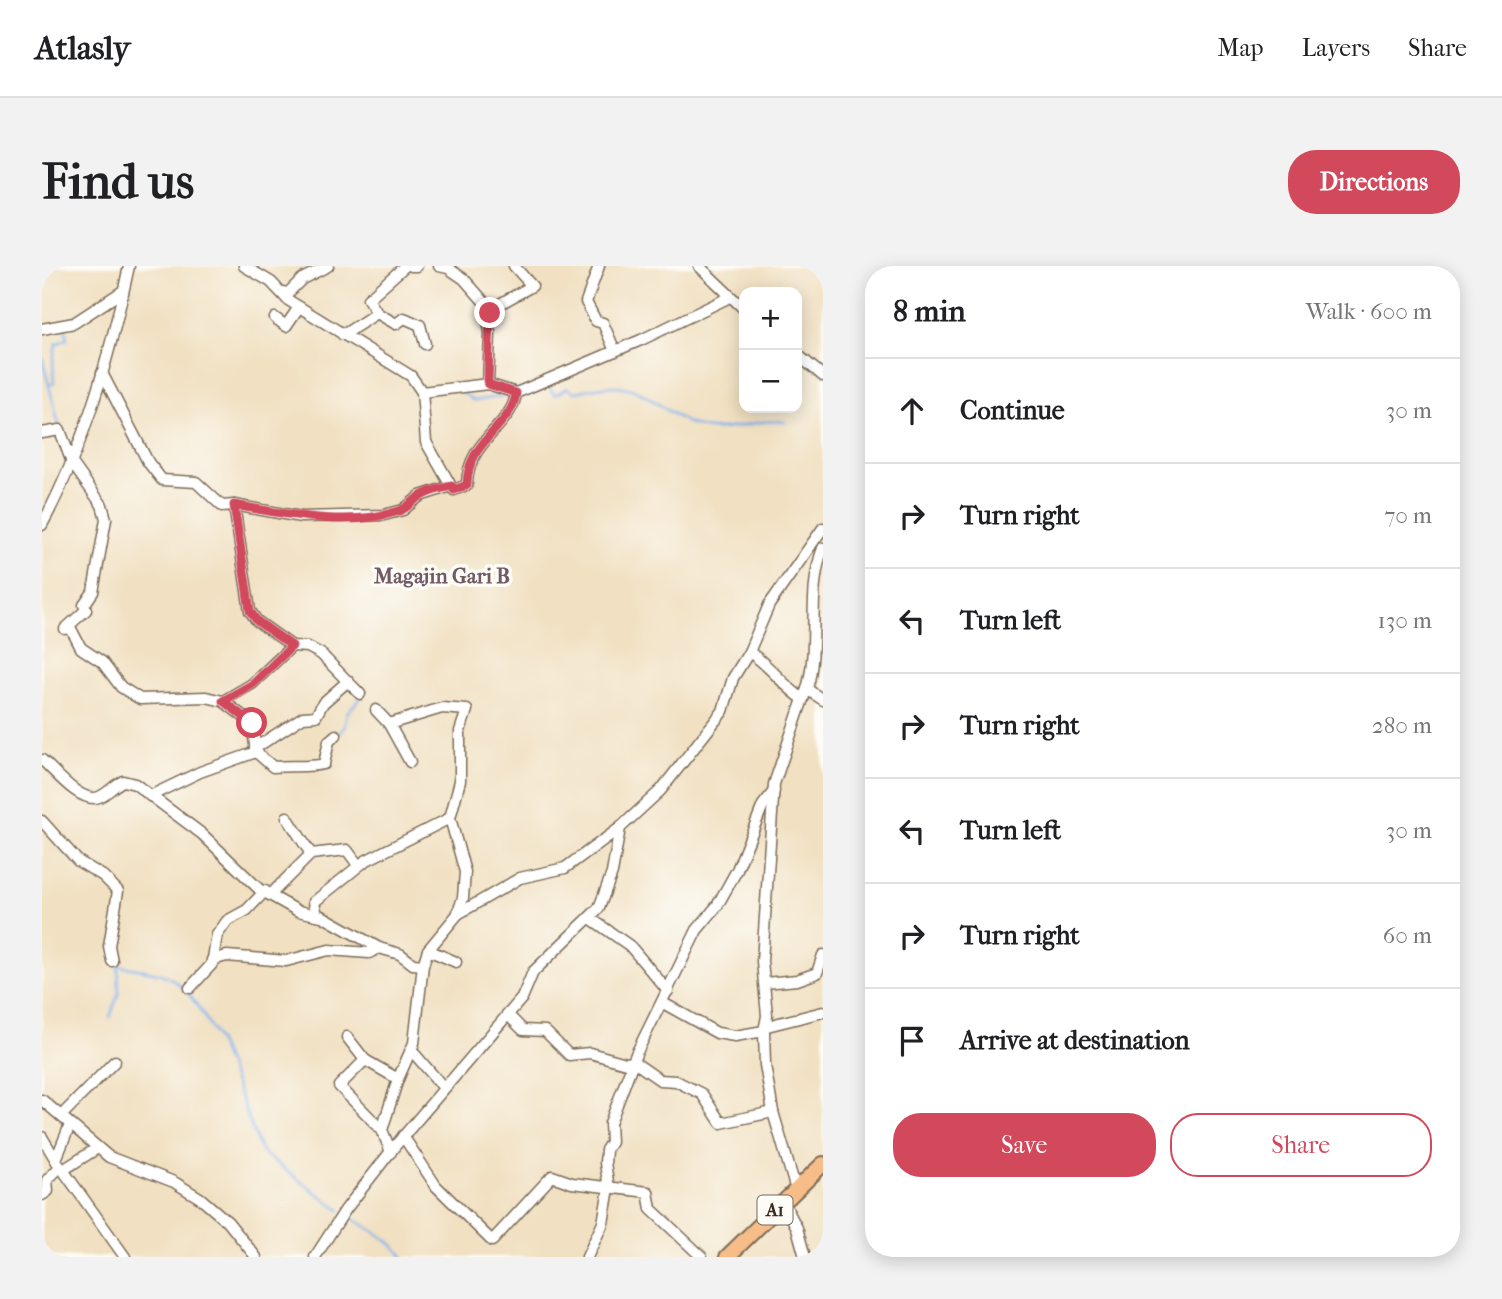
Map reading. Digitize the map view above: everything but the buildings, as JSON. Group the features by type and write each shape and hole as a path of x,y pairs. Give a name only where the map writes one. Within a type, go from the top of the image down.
{"highway":[{"name":"A1","path":"727,1257 823,1164"},
{"name":"A1","path":"738,1257 823,1175"}],"street":[{"path":"42,525 72,463 102,373 129,266"},
{"path":"244,266 287,294 302,279 328,266"},
{"path":"404,266 368,299 377,313 396,324 404,318 420,325 425,344"},
{"path":"411,266 418,266"},
{"path":"489,310 532,286 514,266"},
{"path":"599,266 586,302 596,321 603,323 615,351"},
{"path":"699,266 739,305"},
{"path":"445,267 476,291 489,310 488,384"},
{"path":"42,329 74,323 123,292"},
{"path":"284,292 282,295 299,307 411,376 422,392 426,442 454,490 467,485 466,470 486,436 512,410 516,393"},
{"path":"422,392 488,384 516,393 615,351 730,297"},
{"path":"275,318 286,326 299,307"},
{"path":"344,333 377,313"},
{"path":"802,358 823,376"},
{"path":"102,373 148,462 162,480 195,482 222,506 234,505 301,517 384,515 402,510 420,496 452,486"},
{"path":"42,433 60,430 72,463 102,505 106,519 93,592 84,605 86,610 67,628 81,648 102,662 121,687 140,699 206,696 223,701 252,723 255,750 273,767 292,764 308,768 324,764 329,741 336,735"},
{"path":"234,505 250,611 257,621 292,646 308,647 321,654 360,694"},
{"path":"382,1129 398,1079 412,1051 422,998 423,965 428,950 457,915 520,878 565,868 620,828 661,790 723,711 733,678 749,652 775,594 823,528"},
{"path":"796,1190 773,1112 765,1028 763,936 774,791 805,694 815,633 815,585 823,548"},
{"path":"223,701 253,684 292,646"},
{"path":"749,652 805,694 823,700"},
{"path":"150,796 255,750 303,717 316,716 323,703 348,681"},
{"path":"389,724 442,708 467,710 460,731 460,781 450,818 465,872 463,898 457,915"},
{"path":"376,710 389,724 410,762"},
{"path":"42,760 59,779 89,797 98,797 123,781 135,784 225,854 250,884 298,911 317,915 379,948 400,954 413,964 423,965"},
{"path":"587,1257 603,1223 610,1188 605,1163 606,1150 611,1142 610,1123 634,1062 697,930 717,906 737,870 763,805 774,791"},
{"path":"287,817 311,854"},
{"path":"317,915 314,902 358,865 450,818"},
{"path":"42,821 78,860 103,876 118,891 109,946 112,961"},
{"path":"315,1257 343,1213 403,1136 522,998 533,972 599,908 608,886 620,828"},
{"path":"190,988 212,960 217,935 227,921 247,910 311,854 347,850 358,865"},
{"path":"590,918 630,946 668,991"},
{"path":"212,960 227,956 286,961 328,950 369,953 379,948"},
{"path":"428,950 456,962"},
{"path":"765,983 797,980 817,973 823,955"},
{"path":"663,1003 728,1036 823,1012"},
{"path":"507,1014 523,1030 545,1031 569,1055 590,1053 626,1063 634,1062 660,1080 676,1081 702,1094 710,1102 720,1123 773,1112"},
{"path":"346,1037 365,1060 398,1079"},
{"path":"412,1051 444,1088"},
{"path":"365,1060 339,1086 382,1129 391,1152"},
{"path":"61,1116 115,1061"},
{"path":"42,1100 96,1149 174,1182 200,1198 228,1222 256,1257"},
{"path":"60,1165 70,1125"},
{"path":"403,1136 436,1186 492,1241 552,1175 572,1183 648,1192 651,1209 702,1257"},
{"path":"42,1137 125,1257"},
{"path":"42,1195 48,1191 47,1180 60,1165 96,1149"},
{"path":"786,1209 797,1228 805,1257"}],"waterway":[{"path":"51,384 54,383 53,361 56,344 67,339 65,328"},
{"path":"42,358 60,429"},
{"path":"531,394 548,386 555,395 567,388 575,392 615,386 638,392 699,427 720,429 765,422 785,422"},
{"path":"462,392 474,401 504,396"},
{"path":"339,733 344,728 347,713 360,698"},
{"path":"108,876 124,891 117,928"},
{"path":"114,941 118,965 166,976 182,987 210,1026 264,1154 340,1210"},
{"path":"110,1017 119,992 118,966"},
{"path":"345,1214 385,1239 403,1257"}],"district":[{"name":"Magajin Gari B","path":"442,576"}],"route":[{"path":"252,723 223,701 253,684 292,646 257,621 250,611 245,594 243,550 234,505 301,517 384,515 402,510 420,496 436,490 452,486 454,490 467,485 466,470 486,436 512,410 515,402 516,393 488,384 490,313"}]}
